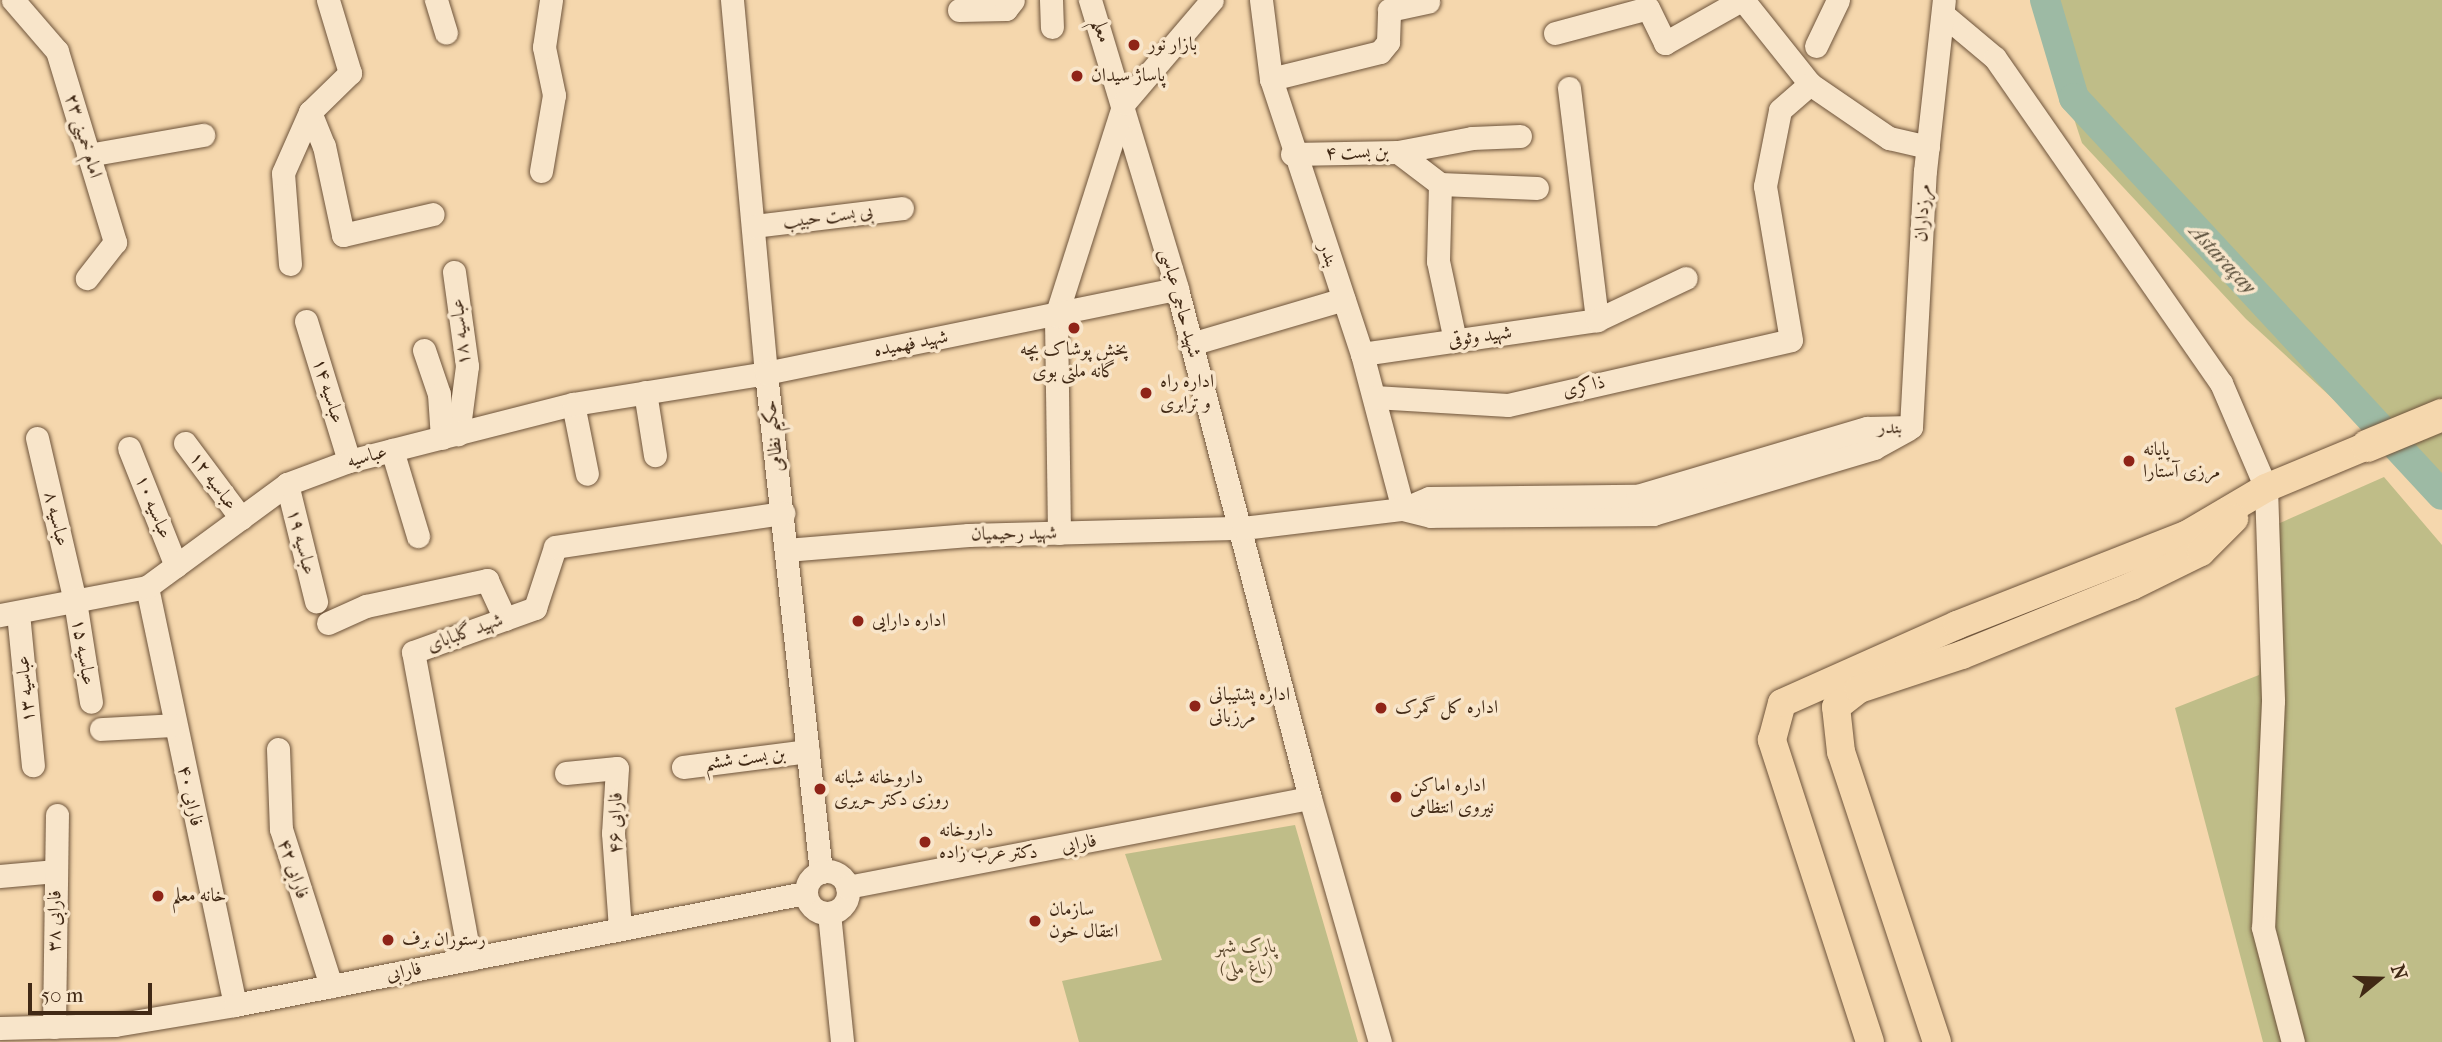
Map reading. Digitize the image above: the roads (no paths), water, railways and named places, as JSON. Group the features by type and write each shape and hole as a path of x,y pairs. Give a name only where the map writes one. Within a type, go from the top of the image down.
{"highway":[{"path":"2367,446 2442,415"}],"main road":[{"path":"1870,1042 1772,740 1782,703 1957,625 2186,535 2266,488 2367,446"},
{"path":"1937,1042 1841,752 1836,708 1859,688 1962,655 2133,586 2201,552 2266,488"}],"street":[{"name":"امام خمینی ۲۳","path":"13,0 57,51 115,242 87,278"},
{"path":"290,264 284,173 310,112 350,73 328,0"},
{"path":"436,0 446,33"},
{"path":"541,171 554,95 544,47 551,0"},
{"name":"حکیم نظامی","path":"732,0 766,373 821,872"},
{"path":"959,10 1006,9 1013,0"},
{"path":"1051,0 1052,27"},
{"name":"معلم","path":"1090,0 1124,103"},
{"path":"1059,533 1056,316 1124,103 1212,0"},
{"name":"بندر","path":"1261,0 1271,79 1292,154 1362,354 1403,509"},
{"path":"1555,33 1648,8 1665,43 1742,0 1810,84 1889,138 1928,147"},
{"path":"1816,46 1838,0"},
{"path":"1271,79 1380,52 1388,42 1389,10 1428,2"},
{"path":"1945,8 1995,58 2221,383 2266,488 2273,701 2263,928 2293,1042"},
{"name":"مرزداران","path":"1911,428 1928,147 1945,8"},
{"name":"ذاکری","path":"1374,397 1508,405 1791,340 1765,186 1780,110 1810,84"},
{"path":"1569,88 1597,320"},
{"name":"شهید حاجی عباسی","path":"1124,103 1243,528 1310,798 1380,1042"},
{"path":"310,112 324,146 343,235 433,214"},
{"path":"88,155 203,135"},
{"path":"1398,152 1472,138 1520,136"},
{"name":"بن بست ۴","path":"1292,154 1398,152 1440,184"},
{"path":"1455,340 1438,261 1440,184 1537,188"},
{"name":"بی بست حبیب","path":"754,226 902,208"},
{"name":"عباسیه ۱۸","path":"450,436 467,366 454,272"},
{"name":"شهید وثوقی","path":"1362,354 1597,320 1686,278"},
{"name":"شهید فهمیده","path":"766,373 1056,316 1177,289"},
{"path":"1191,344 1344,299"},
{"name":"عباسیه ۱۴","path":"306,320 349,461"},
{"path":"424,350 450,436"},
{"name":"عباسیه","path":"9,614 147,587 287,484 349,461 573,404 766,373"},
{"path":"645,392 655,455"},
{"path":"573,404 587,474"},
{"name":"بندر","path":"1243,528 1403,509 1431,516 1653,514 1874,448 1911,428"},
{"name":"عباسیه ۸","path":"37,438 75,601"},
{"name":"عباسیه ۱۲","path":"185,443 241,518"},
{"name":"عباسیه ۱۰","path":"129,447 176,566"},
{"path":"392,450 418,536"},
{"name":"عباسیه ۱۹","path":"287,484 316,601"},
{"name":"شهید گلبابای","path":"470,959 413,652 535,608 555,547 783,513"},
{"name":"شهید رحیمیان","path":"786,550 968,535 1243,528"},
{"path":"328,623 366,606 487,579 505,619"},
{"name":"فارابی ۴۰","path":"147,587 235,1005"},
{"name":"عباسیه ۱۵","path":"75,601 91,702"},
{"name":"عباسیه ۱۳","path":"9,614 33,765"},
{"path":"101,729 175,726"},
{"name":"فارابی ۴۲","path":"278,749 281,829 331,986"},
{"name":"بن بست ششم","path":"683,767 808,751"},
{"name":"فارابی ۴۶","path":"566,773 617,768 613,833 621,929"},
{"name":"فارابی","path":"847,887 1310,798"},
{"name":"فارابی ۳۸","path":"54,1027 57,815"},
{"path":"0,876 56,871"},
{"path":"821,872 840,876 847,887 842,907 829,913 816,910 806,892 810,879 821,872"},
{"name":"فارابی","path":"0,1028 115,1025 235,1005 806,892"},
{"path":"829,913 842,1042"}],"waterway":[{"name":"Astaraçay","path":"2045,0 2074,98 2442,495"}],"place":[{"name":"بازار نور","path":"1134,45"},
{"name":"پاساژ سیدان","path":"1077,76"},
{"name":"پخش پوشاک بچه گانه ملنی بوی","path":"1074,328"},
{"name":"اداره راه و ترابری","path":"1146,393"},
{"name":"پایانه مرزی آستارا","path":"2129,461"},
{"name":"اداره دارایی","path":"858,621"},
{"name":"اداره پشتیبانی مرزبانی","path":"1195,706"},
{"name":"اداره کل گمرک","path":"1381,708"},
{"name":"داروخانه شبانه روزی دکتر حریری","path":"820,789"},
{"name":"اداره اماکن نیروی انتظامی","path":"1396,797"},
{"name":"داروخانه دکتر عرب زاده","path":"925,842"},
{"name":"خانه معلم","path":"158,896"},
{"name":"سازمان انتقال خون","path":"1035,921"},
{"name":"رستوران برف","path":"388,940"}],"park label":[{"name":"پارک شهر (باغ ملی)","path":"1246,958"}]}
